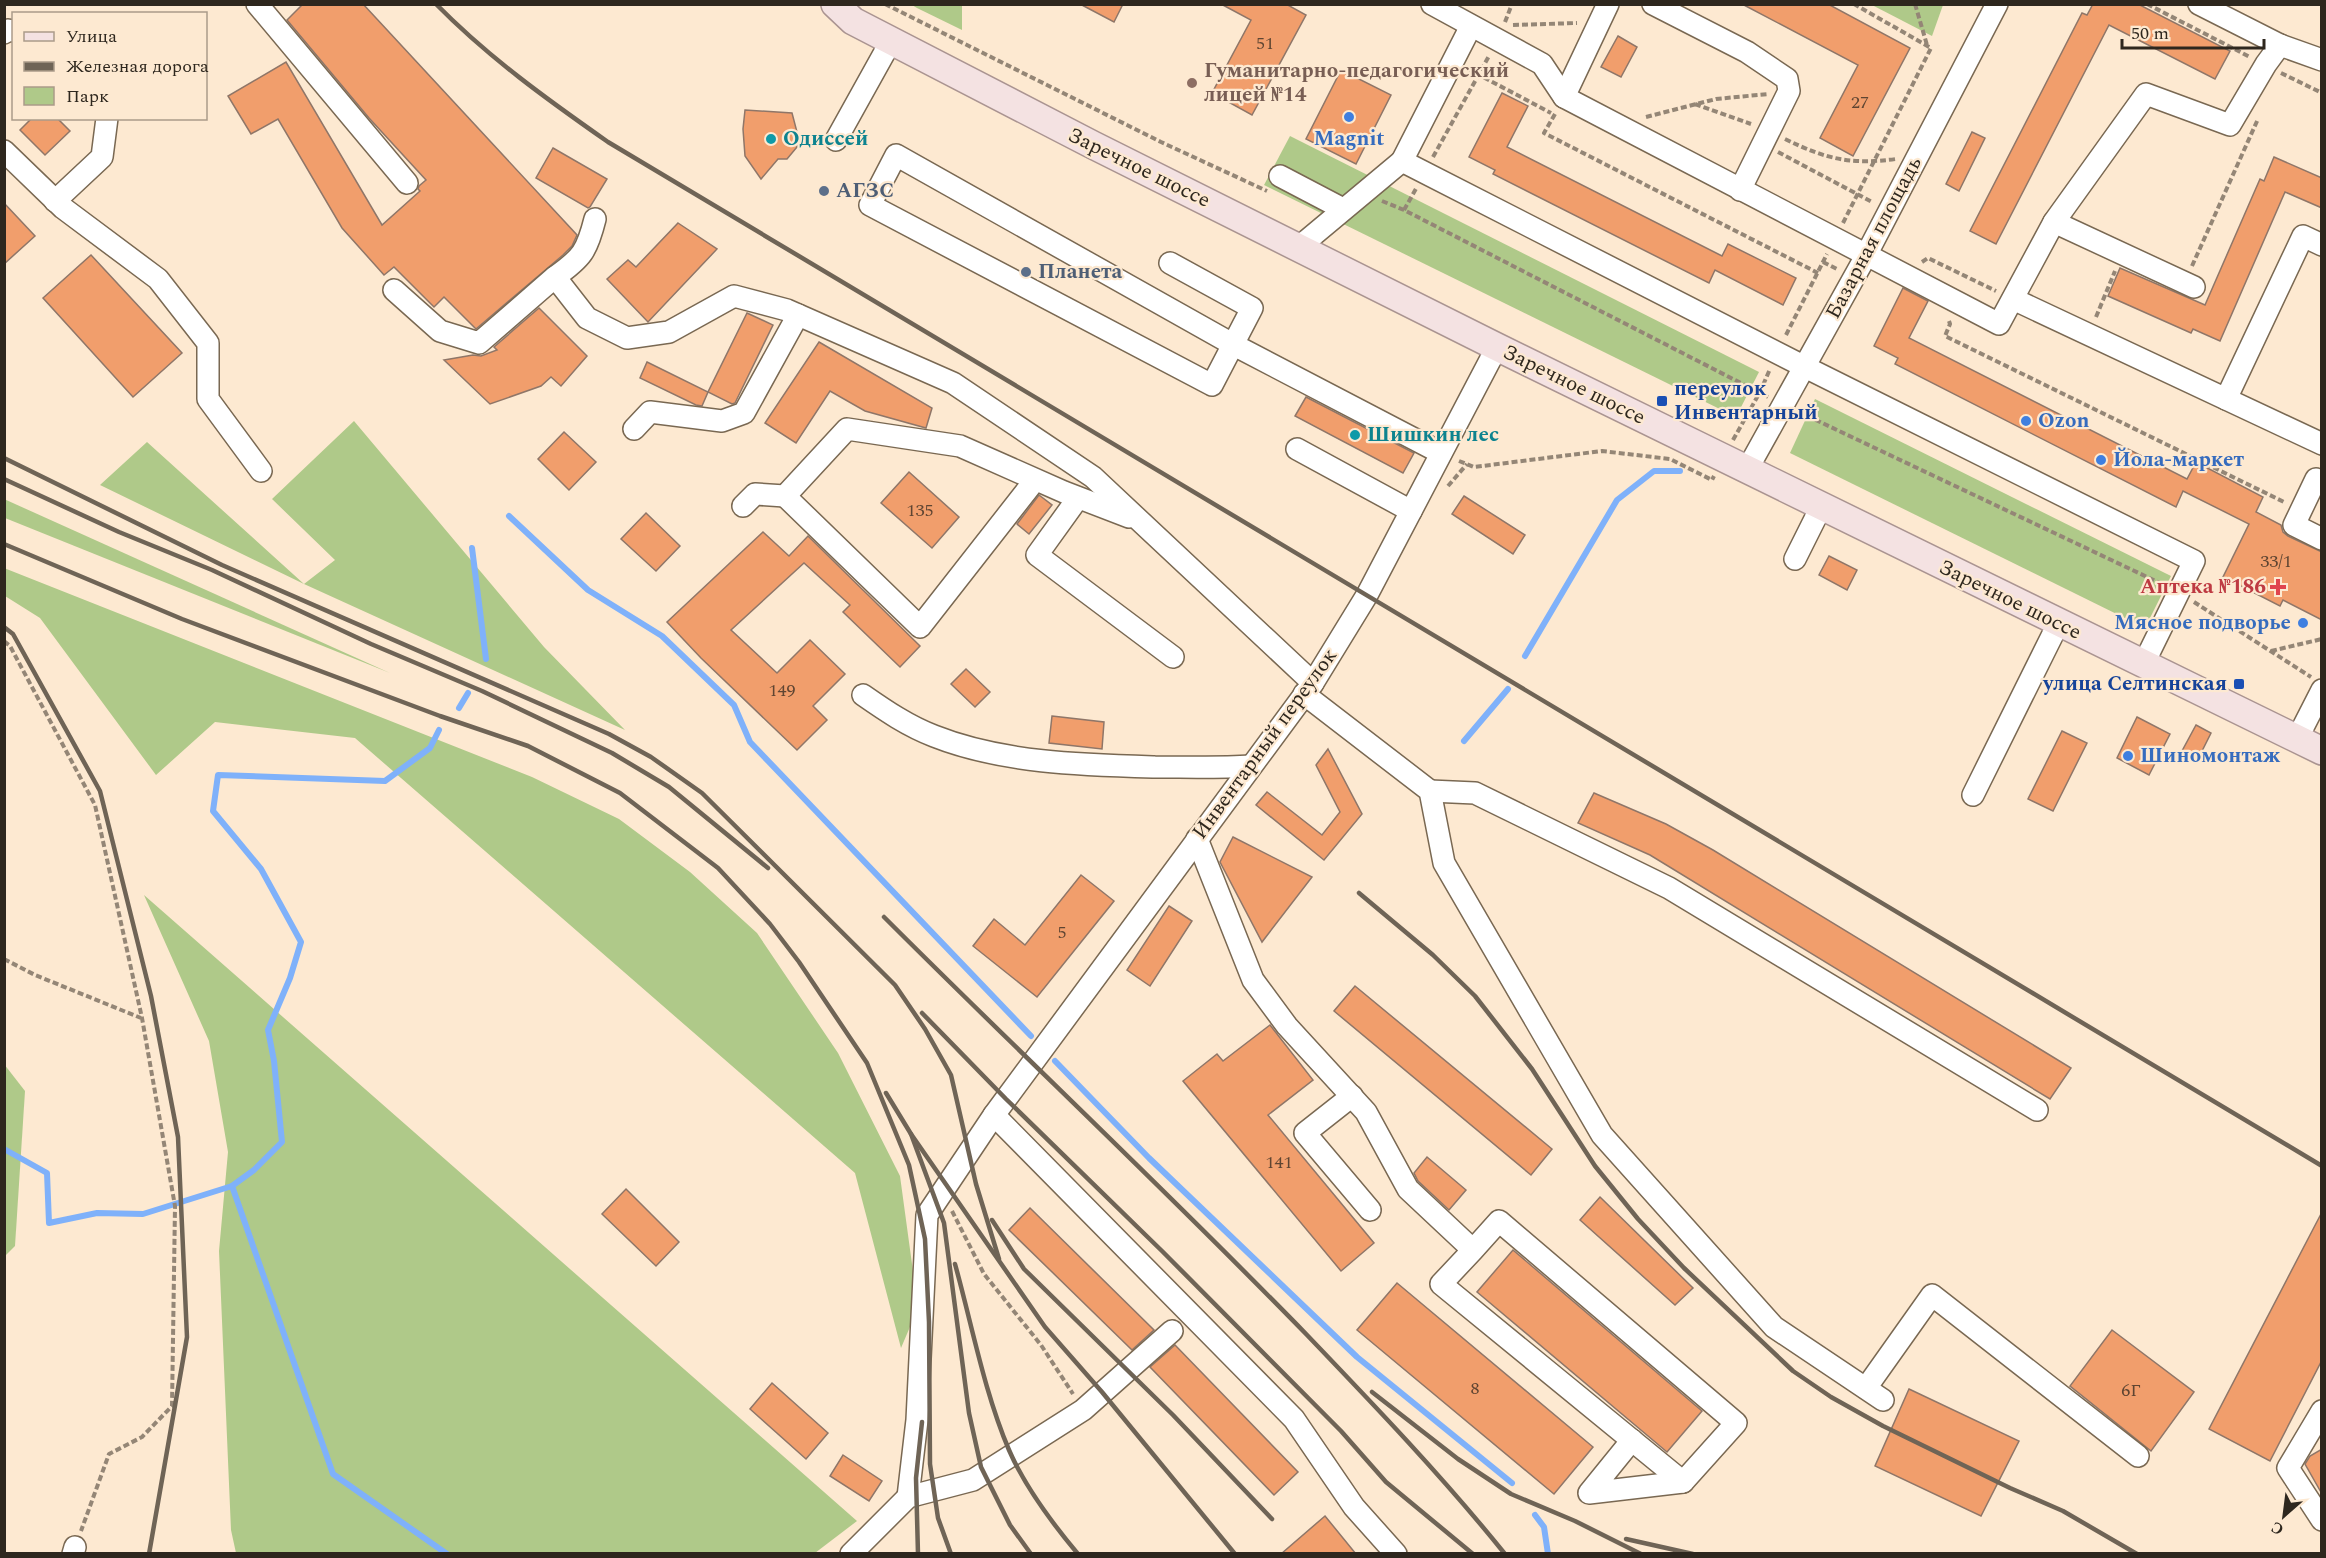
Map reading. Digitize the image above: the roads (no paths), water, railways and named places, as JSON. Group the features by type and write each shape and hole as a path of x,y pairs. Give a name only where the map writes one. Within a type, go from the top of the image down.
{"main road":[{"name":"Заречное шоссе","path":"835,4 853,21 1093,146 1497,347 1723,458 1748,468 1821,507 2058,624 2322,752"}],"street":[{"path":"257,4 407,183"},
{"path":"1653,4 1747,52 1787,79 1789,91 1740,190"},
{"name":"Базарная площадь","path":"1748,468 1865,256 1997,4"},
{"path":"2199,4 2280,45 2322,60"},
{"path":"1444,7 1471,27 1542,64 1564,97 1834,240 1999,324 2054,222 2145,93 2230,125 2273,73 2280,45"},
{"path":"1564,97 1603,14"},
{"path":"1299,247 1402,161 1471,27"},
{"path":"836,140 891,41"},
{"path":"55,201 102,156 107,120"},
{"path":"4,151 55,201 158,279 208,343 208,399 261,471"},
{"path":"1170,263 1252,309 1234,345 1212,385 870,205 896,155 1234,345 1441,453"},
{"path":"1402,161 1777,353 2194,561 2143,665"},
{"path":"1275,184 1343,210"},
{"path":"394,290 440,331 479,343 577,261 589,243 595,219"},
{"path":"2054,222 2189,285"},
{"path":"2226,399 2303,237 2322,245"},
{"path":"555,278 587,318 627,338 669,332 734,296 798,315 952,383 1093,477 1308,689 1430,791 1475,793 1669,888 2037,1110"},
{"path":"2013,298 2322,444"},
{"path":"634,429 650,412 722,421 744,413 798,315"},
{"name":"Инвентарный переулок","path":"908,1497 917,1420 927,1215 994,1115 1308,689 1367,596 1497,347"},
{"path":"785,496 848,429 960,446 1035,480 1141,522"},
{"path":"1297,449 1411,511"},
{"path":"2316,479 2294,525 2322,539"},
{"path":"743,506 755,494 785,496 920,627 1035,480"},
{"path":"1078,498 1036,555 1173,657"},
{"path":"1795,559 1821,507"},
{"path":"1973,795 2058,624"},
{"path":"2296,739 2317,684"},
{"path":"863,695 895,718 935,736 989,752 1086,765 1227,768 1251,766"},
{"path":"1430,791 1444,864 1602,1135 1774,1327 1883,1400"},
{"path":"1197,839 1253,980 1287,1026 1366,1112 1408,1189 1473,1250"},
{"path":"1352,1096 1305,1133 1370,1210"},
{"path":"994,1115 1294,1419 1354,1507 1396,1554"},
{"path":"1632,1440 1589,1493 1683,1482 1736,1423 1499,1221 1441,1284 1632,1440 1683,1482"},
{"path":"1866,1388 1932,1294 2138,1456"},
{"path":"851,1554 908,1497 973,1480 1083,1410 1172,1331"},
{"path":"2322,1411 2288,1468 2322,1520"}],"waterway":[{"path":"1525,656 1617,500 1654,471 1680,471"},
{"path":"509,516 588,590 662,636 734,705 750,742 1031,1036"},
{"path":"472,548 486,659"},
{"path":"1464,741 1508,689"},
{"path":"459,708 468,693"},
{"path":"232,1186 254,1170 282,1142 274,1061 268,1030 290,978 301,942 261,869 213,811 218,775 385,781 430,748 439,730"},
{"path":"1055,1061 1149,1158 1357,1357 1512,1483"},
{"path":"4,1149 47,1173 49,1223 97,1213 143,1214 232,1186 333,1474 447,1554"},
{"path":"1535,1515 1544,1527 1548,1554"}],"railway":[{"path":"436,4 497,60 608,142 2322,1166"},
{"path":"4,458 222,565 609,734 651,757 702,793 895,985 925,1029 951,1075 976,1184 999,1259"},
{"path":"4,479 119,532 212,570 371,644 482,691 612,753 669,787 768,868"},
{"path":"4,544 182,619 440,716 528,746 620,793 718,868 770,924 799,962 867,1063 909,1165 925,1239 929,1322 930,1464 938,1518 951,1554"},
{"path":"4,627 13,634 100,791 151,996 178,1137 187,1337 149,1554"},
{"path":"1359,893 1433,955 1475,996 1532,1069 1595,1166 1638,1219 1684,1268 1793,1371 1831,1397 1883,1426 2010,1488 2063,1511 2137,1554"},
{"path":"884,917 1307,1335 1433,1470 1505,1554"},
{"path":"922,1013 1341,1431 1386,1482 1473,1554"},
{"path":"886,1093 911,1134 944,1223 969,1413 981,1467 1010,1525 1031,1554"},
{"path":"911,1134 1045,1327 1102,1392 1235,1554"},
{"path":"992,1220 1024,1269 1173,1415 1272,1519"},
{"path":"955,1264 985,1381 1009,1450 1040,1504 1078,1554"},
{"path":"1372,1392 1458,1459 1511,1494 1575,1521 1641,1554"},
{"path":"918,1554 916,1478 922,1422"},
{"path":"1626,1539 1693,1554"}],"place":[{"name":"Гуманитарно-педагогический лицей №14","path":"1192,83"},
{"name":"Magnit","path":"1349,117"},
{"name":"Одиссей","path":"771,139"},
{"name":"АГЗС","path":"824,191"},
{"name":"Планета","path":"1026,272"},
{"name":"переулок Инвентарный","path":"1662,401"},
{"name":"Ozon","path":"2026,421"},
{"name":"Шишкин лес","path":"1355,435"},
{"name":"Йола-маркет","path":"2101,460"},
{"name":"Аптека №186","path":"2278,587"},
{"name":"Мясное подворье","path":"2303,623"},
{"name":"улица Селтинская","path":"2239,684"},
{"name":"Шиномонтаж","path":"2128,756"}]}
